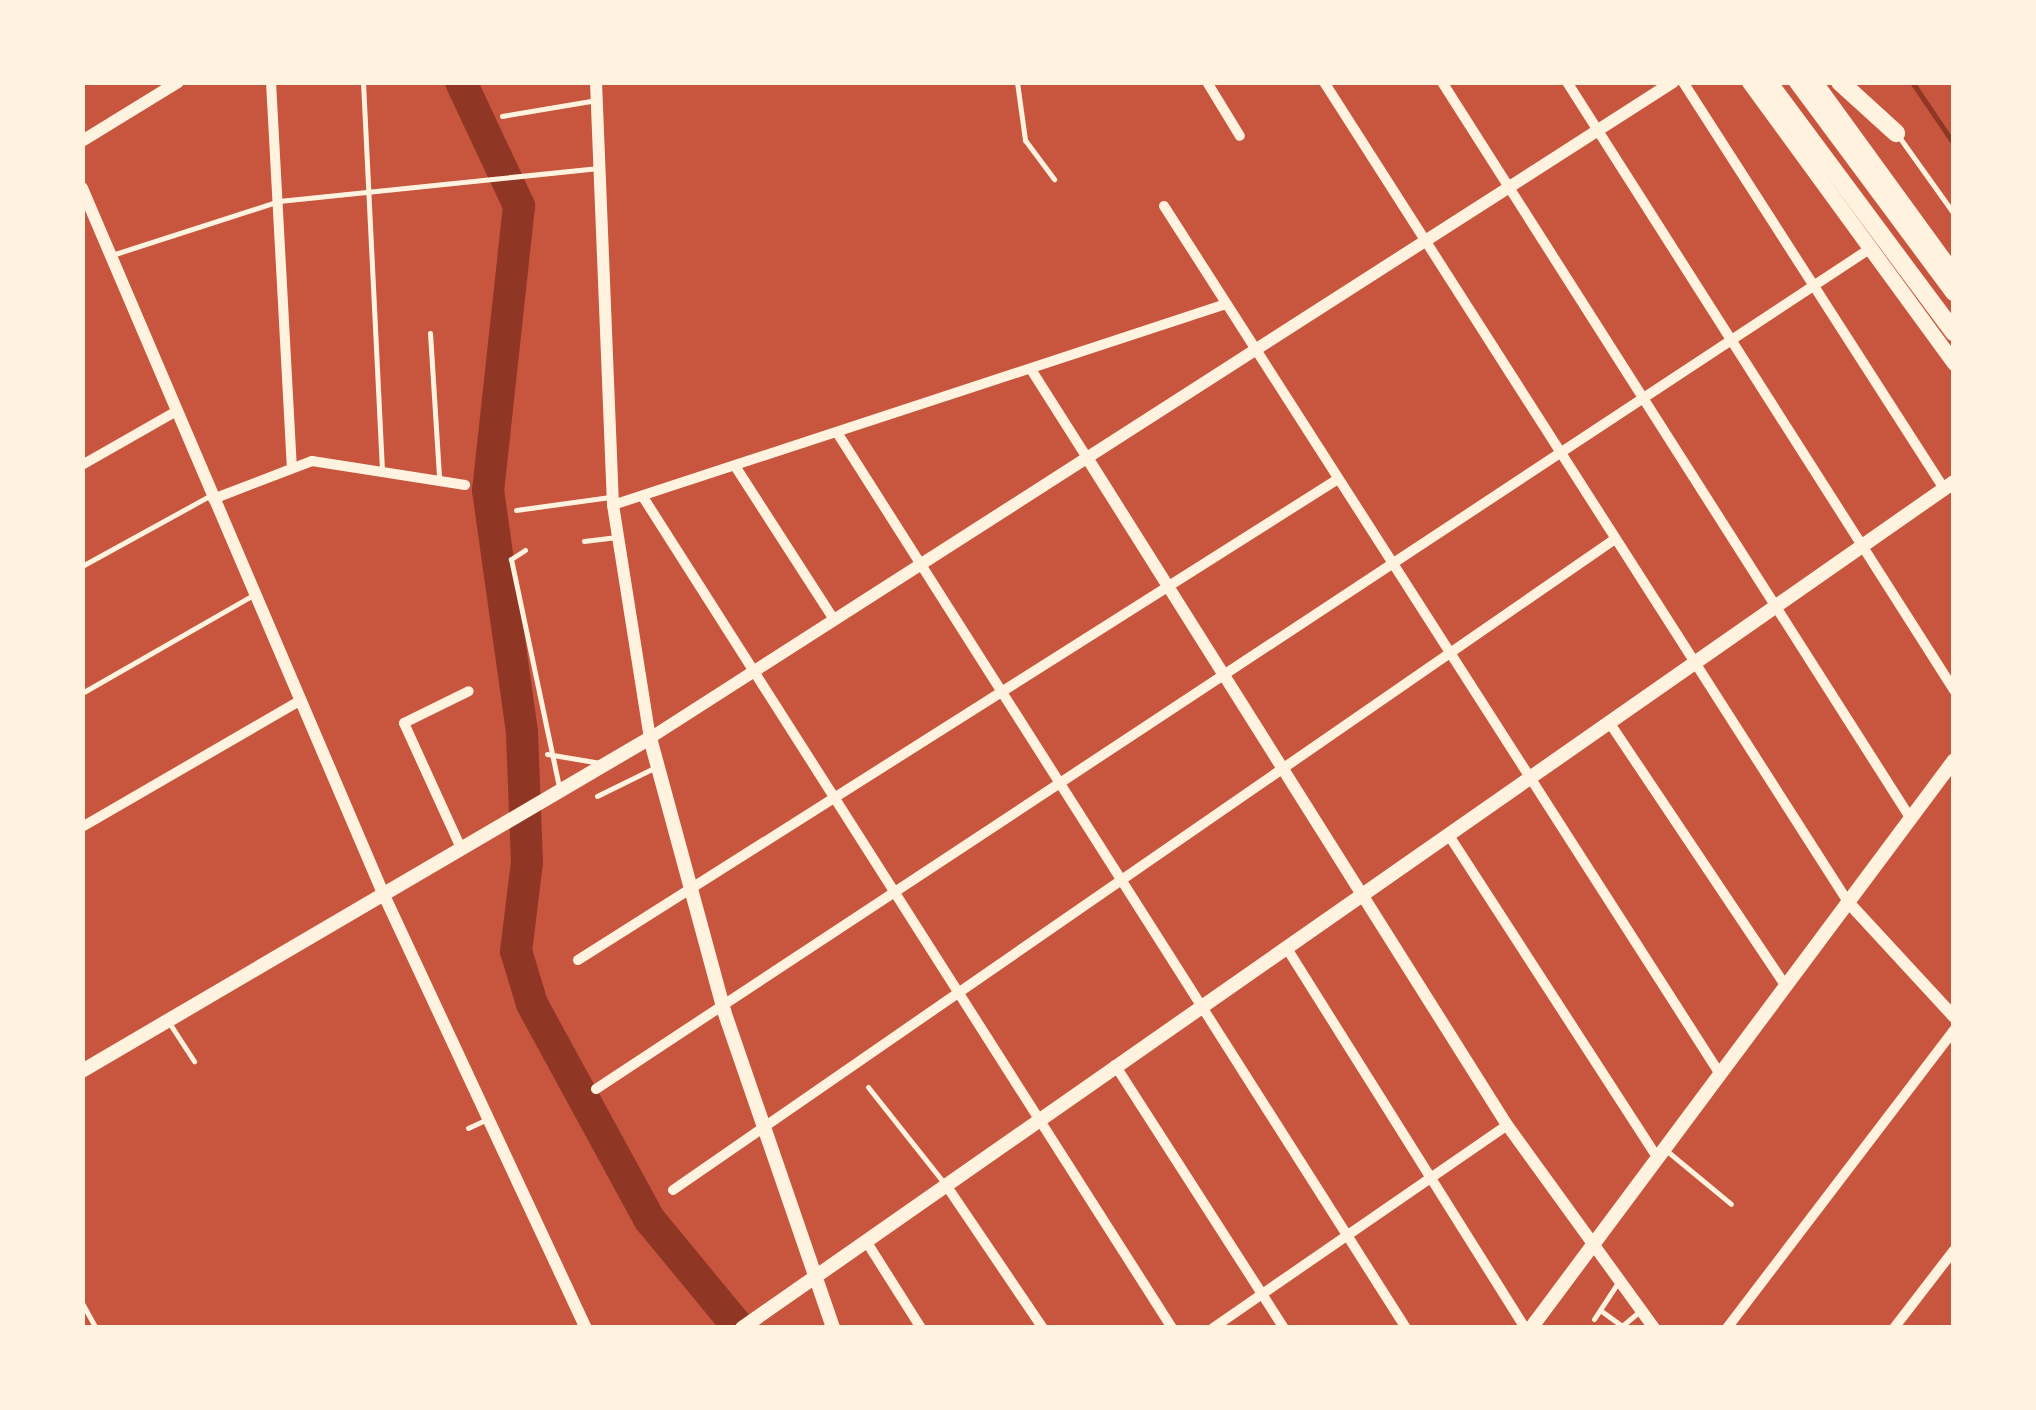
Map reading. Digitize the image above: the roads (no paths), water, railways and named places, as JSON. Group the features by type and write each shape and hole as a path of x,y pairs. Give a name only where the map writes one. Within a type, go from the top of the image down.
{"highway":[{"path":"1770,82 1954,332"},
{"path":"1798,82 1954,292"},
{"path":"1840,82 1896,132"}],"main road":[{"path":"1749,82 1954,364"},
{"path":"1770,82 1954,322"},
{"path":"1814,82 1954,272"},
{"path":"747,1324 1949,485"},
{"path":"82,1071 382,891 650,738 724,1011 762,1131 833,1328"},
{"path":"1534,1326 1954,760"}],"street":[{"path":"82,141 178,82"},
{"path":"272,82 292,464"},
{"path":"596,82 613,501 650,738 1673,82"},
{"path":"1206,82 1240,136"},
{"path":"1324,82 1558,457 1848,902 1954,1017"},
{"path":"1442,82 1910,819"},
{"path":"1567,82 1860,548 1954,690"},
{"path":"1683,82 1811,288 1949,485"},
{"path":"82,188 173,413 302,700 382,891 586,1328"},
{"path":"1164,206 1720,1074"},
{"path":"596,1089 724,1011 1226,680 1871,248"},
{"path":"613,501 643,497 1226,304"},
{"path":"1032,371 1507,1125 1617,1283 1654,1328"},
{"path":"82,465 173,413"},
{"path":"838,434 995,694 1406,1328"},
{"path":"212,497 292,464 336,462 382,476 466,485"},
{"path":"735,466 834,618"},
{"path":"578,960 693,890 830,797 1166,583 1338,479"},
{"path":"643,497 750,672 1172,1328"},
{"path":"673,1190 1612,541"},
{"path":"460,846 404,722 469,691"},
{"path":"82,827 302,700"},
{"path":"1609,722 1786,986"},
{"path":"1448,834 1661,1153"},
{"path":"1286,946 1430,1178 1534,1326"},
{"path":"1727,1328 1954,1030"},
{"path":"1115,1065 1284,1328"},
{"path":"1212,1328 1507,1125"},
{"path":"946,1185 1042,1328"},
{"path":"866,1241 921,1328"},
{"path":"1894,1328 1954,1250"}],"lane":[{"path":"362,82 382,476"},
{"path":"1017,82 1024,140 1054,179"},
{"path":"502,116 597,100"},
{"path":"1896,132 1954,214"},
{"path":"110,256 278,201 600,167"},
{"path":"430,333 440,481"},
{"path":"82,566 212,497"},
{"path":"516,510 613,501"},
{"path":"584,541 618,536"},
{"path":"526,550 511,559 547,754 560,789"},
{"path":"82,693 254,594"},
{"path":"547,754 603,764"},
{"path":"598,796 658,766"},
{"path":"168,1020 194,1061"},
{"path":"868,1087 946,1185"},
{"path":"468,1128 487,1118"},
{"path":"1661,1153 1731,1204"},
{"path":"1594,1319 1617,1283"},
{"path":"82,1303 85,1315 96,1328"},
{"path":"1600,1310 1622,1326 1640,1310"}],"waterway":[{"path":"461,82 519,206 488,490 522,733 527,862 516,951 532,1004 650,1220 739,1328"},
{"path":"1912,82 1954,144"}]}
